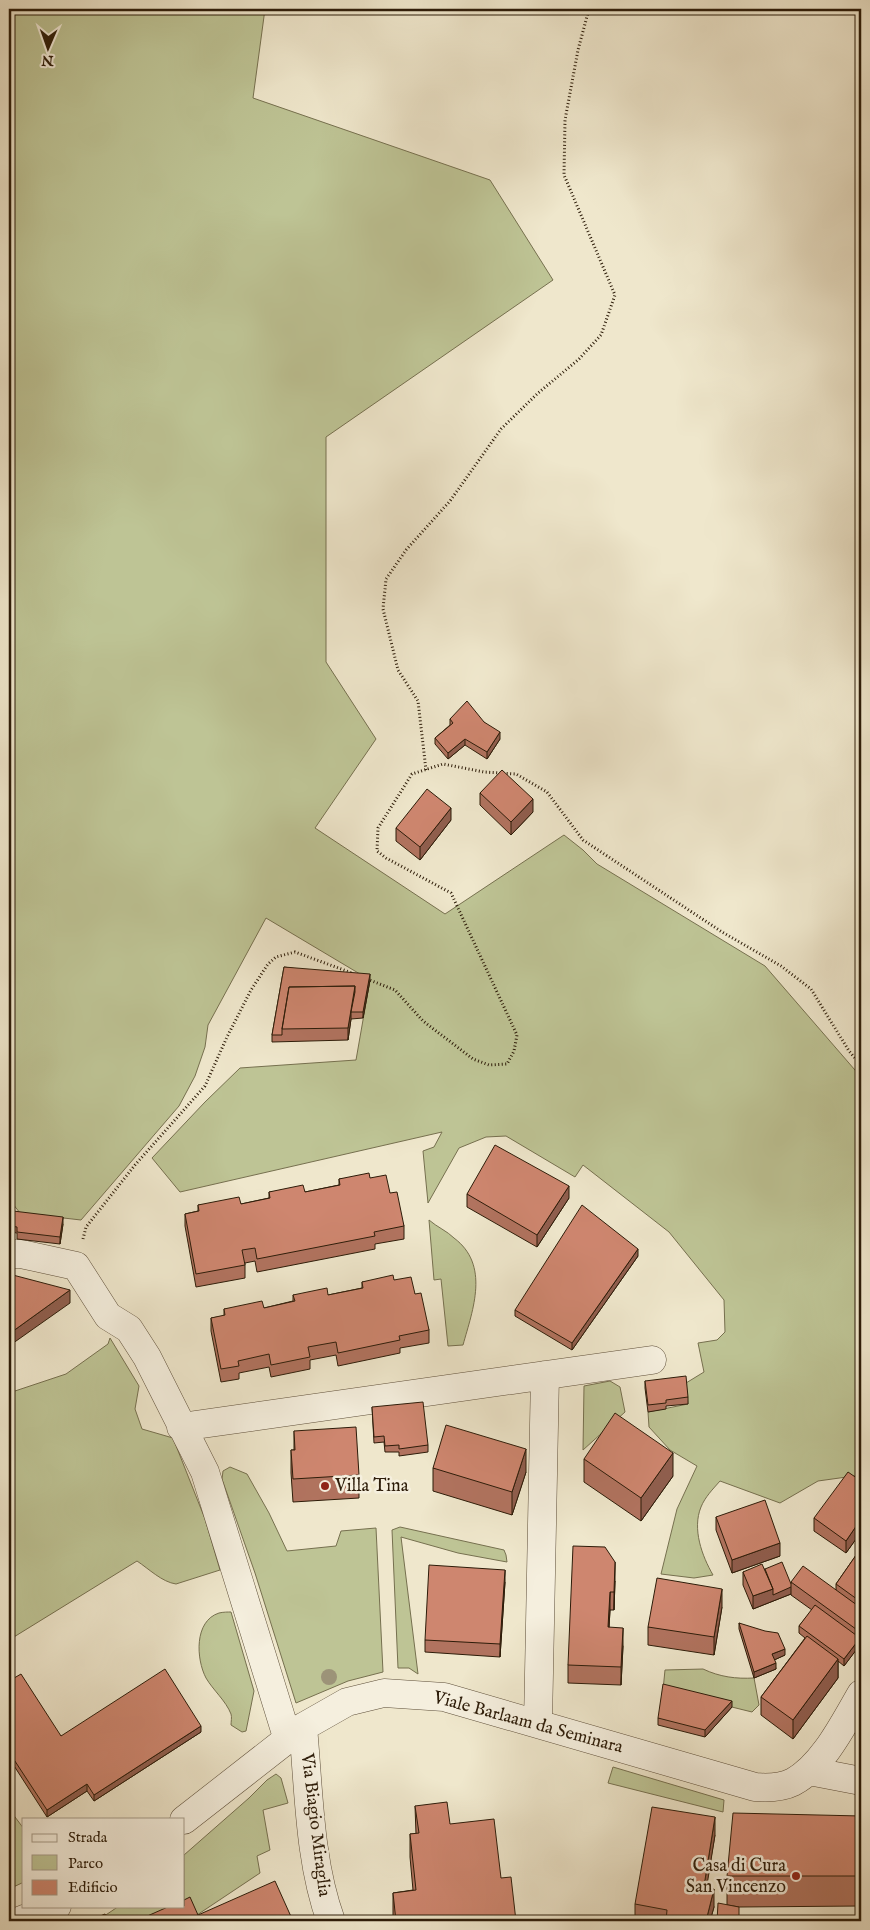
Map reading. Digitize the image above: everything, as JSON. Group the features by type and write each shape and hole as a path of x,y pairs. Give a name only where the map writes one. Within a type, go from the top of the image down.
{"street":[{"path":"9,1254 21,1254 76,1266"},
{"name":"Via Biagio Miraglia","path":"76,1266 108,1316 129,1329 147,1357 205,1472 296,1734 316,1859 324,1901 331,1921"},
{"path":"181,1427 652,1360"},
{"path":"538,1723 545,1375"},
{"name":"Viale Barlaam da Seminara","path":"185,1819 296,1734 346,1702 384,1693 444,1697 755,1788 774,1788 793,1782 809,1771 827,1750 861,1694"},
{"path":"809,1771 861,1781"},
{"path":"18,1921 52,1908"}],"path":[{"path":"426,770 418,701 398,670 383,610 386,579 406,550 450,501 502,429 537,394 579,359 601,335 615,295 564,175 565,120 578,50 589,9"},
{"path":"362,977 394,990 424,1021 472,1059 488,1065 507,1064 514,1052 516,1035 451,893 386,858 378,851 378,828 412,774 443,764 484,772 516,774 547,792 583,840 722,932 781,966 811,989 849,1051 861,1066"},
{"path":"76,1266 86,1227 135,1165 205,1086 227,1036 251,990 268,964 276,957 295,952 354,974"}],"green space":[{"path":"9,9 265,9 253,98 490,180 553,280 326,437 326,662 376,739 315,828 445,914 564,835 597,864 765,966 861,1077 861,1475 818,1481 780,1503 720,1481 709,1493 698,1515 698,1533 702,1551 713,1575 694,1578 661,1574 677,1509 697,1466 670,1450 649,1427 648,1412 688,1404 686,1383 704,1372 698,1343 717,1340 725,1332 724,1300 669,1232 583,1165 575,1177 506,1136 486,1137 459,1148 428,1203 423,1151 434,1147 442,1132 180,1192 152,1158 240,1068 356,1060 370,980 266,918 208,1025 205,1047 195,1076 179,1106 81,1220 20,1213 9,1199"},
{"path":"429,1220 454,1238 465,1249 472,1261 476,1288 471,1317 463,1345 448,1346 441,1279 434,1280"},
{"path":"110,1338 139,1386 135,1409 142,1429 173,1438 205,1519 220,1570 176,1584 161,1578 137,1561 9,1640 9,1393 66,1374 108,1344"},
{"path":"610,1381 620,1387 625,1412 583,1450 584,1386"},
{"path":"230,1467 247,1474 269,1513 287,1551 336,1546 341,1531 376,1528 383,1672 348,1681 296,1703 255,1573 222,1479 223,1471"},
{"path":"400,1527 504,1550 507,1562 458,1553 401,1537 418,1674 409,1668 398,1668 392,1530"},
{"path":"231,1612 254,1691 246,1731 242,1732 231,1725 229,1709 206,1678 200,1661 199,1651 201,1632 205,1624 211,1617 219,1613"},
{"path":"703,1669 728,1677 754,1678 759,1705 752,1712 663,1690 665,1670"},
{"path":"613,1767 724,1800 723,1812 608,1783"},
{"path":"276,1774 281,1778 288,1803 263,1810 270,1850 257,1856 260,1873 188,1921 97,1921 116,1908 185,1908 185,1854"},
{"path":"9,1809 22,1826 22,1883 9,1889"}],"building":[{"path":"467,701 484,722 500,732 487,752 465,739 448,753 435,738 453,723 450,719"},
{"path":"502,770 533,799 511,822 480,793"},
{"path":"427,789 451,808 420,847 396,828"},
{"path":"284,967 370,974 363,1012 351,1012 355,986 289,987 282,1035 272,1035"},
{"path":"355,986 348,1028 282,1029 289,987"},
{"path":"495,1145 569,1186 537,1235 467,1194"},
{"path":"369,1173 370,1178 386,1175 390,1193 397,1192 404,1226 374,1232 375,1236 257,1259 255,1248 242,1250 245,1265 196,1274 185,1214 199,1211 198,1205 239,1197 241,1204 270,1198 269,1192 303,1185 305,1192 340,1185 339,1179"},
{"path":"582,1205 638,1249 572,1343 515,1310"},
{"path":"13,1211 63,1217 60,1237 17,1232 17,1227 11,1226"},
{"path":"9,1274 70,1290 9,1334"},
{"path":"393,1275 394,1280 411,1277 415,1294 421,1293 429,1330 399,1336 400,1340 338,1353 336,1342 308,1347 310,1357 271,1365 269,1354 238,1361 239,1366 221,1369 211,1318 225,1315 224,1309 262,1301 264,1308 295,1301 293,1295 327,1288 328,1295 363,1288 362,1282"},
{"path":"686,1376 688,1397 666,1400 666,1403 648,1405 645,1381"},
{"path":"423,1402 428,1445 399,1449 399,1445 385,1446 384,1436 374,1437 372,1407"},
{"path":"615,1413 673,1453 641,1498 584,1459"},
{"path":"446,1425 526,1449 512,1492 433,1468"},
{"path":"356,1427 359,1475 293,1479 291,1450 295,1450 294,1431"},
{"path":"848,1472 861,1481 861,1519 846,1541 814,1518"},
{"path":"765,1500 780,1543 732,1560 716,1517"},
{"path":"573,1546 605,1547 615,1562 614,1592 610,1592 608,1627 623,1628 621,1667 568,1665"},
{"path":"861,1548 861,1602 836,1584"},
{"path":"782,1562 791,1587 773,1595 773,1589 765,1569"},
{"path":"762,1564 773,1589 753,1596 743,1572"},
{"path":"429,1565 505,1570 500,1644 425,1640"},
{"path":"803,1566 861,1608 860,1632 791,1582"},
{"path":"657,1578 722,1589 714,1637 648,1627"},
{"path":"815,1605 860,1638 844,1659 799,1626"},
{"path":"739,1623 778,1633 785,1649 772,1654 776,1663 754,1672"},
{"path":"807,1636 838,1659 793,1720 761,1697"},
{"path":"165,1669 201,1726 94,1795 87,1784 47,1810 9,1752 9,1681 21,1674 61,1736"},
{"path":"663,1684 732,1701 705,1730 658,1718"},
{"path":"447,1802 450,1824 494,1819 501,1878 511,1877 516,1921 396,1921 393,1893 416,1890 410,1834 419,1833 415,1806"},
{"path":"652,1807 715,1817 704,1886 714,1889 706,1921 666,1921 667,1910 635,1904"},
{"path":"733,1813 861,1816 861,1876 727,1876"},
{"path":"275,1881 293,1921 136,1921 165,1908 185,1908 185,1900 190,1897 198,1915"},
{"path":"718,1903 739,1907 739,1921 717,1921"},
{"path":"105,1914 109,1921 88,1921"}],"place":[{"name":"Villa Tina","path":"325,1486"},
{"name":"Casa di Cura San Vincenzo","path":"796,1876"}]}
